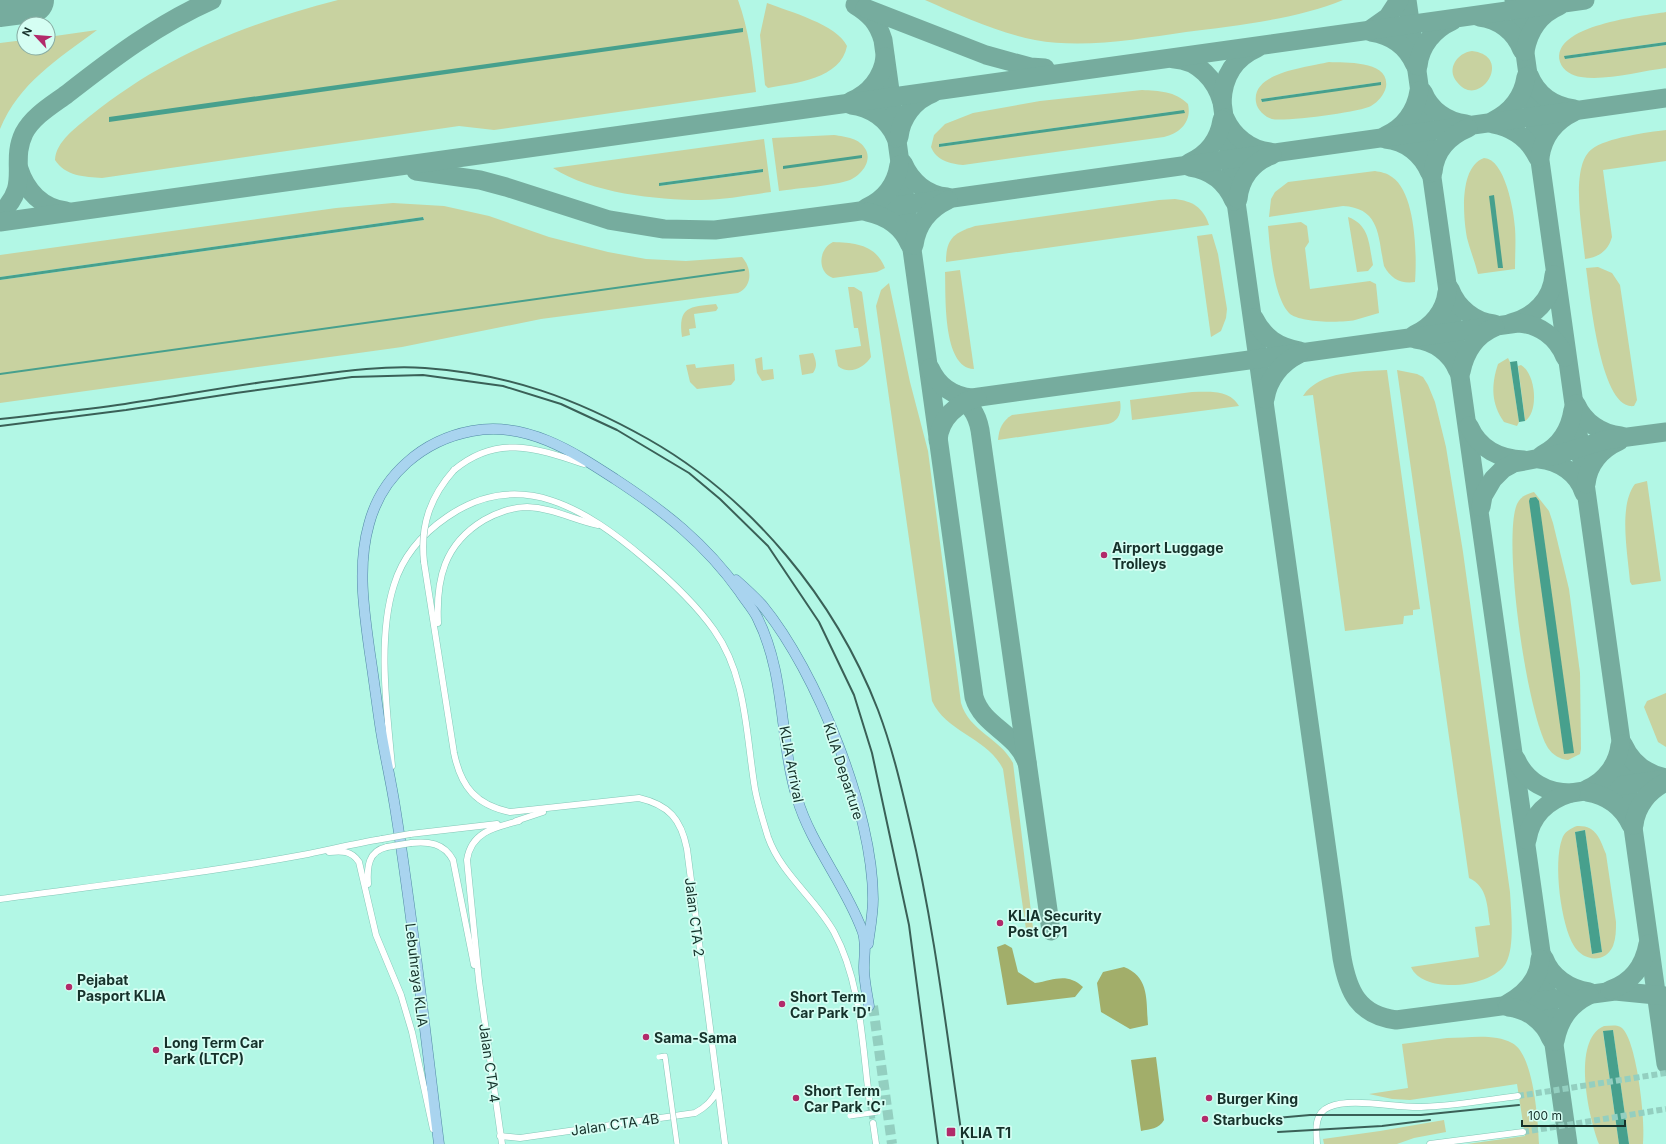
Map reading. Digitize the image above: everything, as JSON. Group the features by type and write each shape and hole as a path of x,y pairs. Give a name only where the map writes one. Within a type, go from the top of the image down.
{"main road":[{"name":"Lebuhraya KLIA","path":"439,1144 395,806 380,728 365,615 363,562 368,526 374,509 383,491 403,466 426,448 461,433 487,428 520,431 540,437 563,447 653,504 705,549 724,569"},
{"name":"KLIA Departure","path":"724,569 762,604 779,627 806,675 826,717 843,759 865,836 873,899 868,946 871,1006"},
{"name":"KLIA Arrival","path":"724,569 757,617 769,648 780,691 791,776 797,798 813,837 853,910 863,932 865,946 865,980 871,1006"}],"street":[{"path":"556,807 510,812 486,804 468,789 456,764 424,562 423,537 428,511 440,487 462,463 482,452 510,446 538,449 599,469"},
{"path":"395,806 387,699 386,625 394,584 400,569 415,545 431,528 464,507 486,499 512,495 534,496 559,502 585,513 630,546 673,584 704,616 723,644 738,683 746,719 757,799 770,841 781,862 824,916 839,942 850,970 855,994 870,1104"},
{"path":"439,652 437,608 440,577 449,555 460,539 468,531 491,516 526,507 565,514 602,526"},
{"name":"Jalan CTA 2","path":"556,807 639,798 662,806 678,822 682,830 687,849 725,1144"},
{"path":"479,981 468,853 474,841 484,832 556,807"},
{"path":"309,854 338,846 410,834 518,821"},
{"path":"439,1144 430,1117 412,1032 401,995 376,935 367,877 369,862 377,851 387,847 427,842 434,843 446,850 453,860 479,981"},
{"path":"0,899 181,874 309,854 342,851 352,854 359,862 370,902"},
{"name":"Jalan CTA 4","path":"479,981 502,1144"},
{"path":"659,1057 665,1056 677,1144"},
{"name":"Jalan CTA 4B","path":"500,1136 520,1138 695,1113 706,1107 713,1100 718,1089"},
{"path":"1317,1144 1315,1127 1322,1112 1329,1107 1340,1104 1423,1107 1518,1096"},
{"path":"850,1116 878,1112"},
{"path":"873,1123 876,1144"},
{"path":"1430,1144 1523,1132"}],"shaded area":[{"path":"338,0 738,0 747,34 756,92 494,130 459,126 102,178 76,175 64,169 55,160 59,147 73,130 119,94 177,59 239,31 304,9"},
{"path":"925,0 1343,0 1325,7 1266,21 1130,40 1072,44 1035,40 1006,33 965,18"},
{"path":"767,3 823,25 842,38 847,46 843,57 836,66 815,78 768,88 765,85 760,35"},
{"path":"1666,12 1666,42 1565,56 1565,59 1666,45 1666,68 1612,77 1591,78 1572,74 1561,65 1561,49 1569,39 1583,31 1620,20"},
{"path":"743,28 743,32 109,122 109,117"},
{"path":"97,30 54,62 29,85 8,113 0,129 0,43 16,41 16,56 56,56 56,36"},
{"path":"1666,42 1666,45 1565,59 1564,56"},
{"path":"1472,51 1485,55 1491,62 1492,71 1489,79 1483,86 1475,90 1466,89 1457,82 1453,72 1453,67 1458,58 1467,52"},
{"path":"1329,62 1356,63 1374,67 1381,72 1385,78 1386,87 1384,93 1371,106 1338,114 1279,120 1269,118 1260,110 1256,102 1257,92 1262,84 1272,77 1296,69","holes":["1381,82 1262,102 1261,99"]},
{"path":"1381,82 1381,85 1262,102 1261,99"},
{"path":"1148,90 1166,92 1178,96 1188,104 1189,110 1184,126 1175,133 1164,137 963,165 953,164 940,158 931,147 934,135 945,124 973,113 1040,101","holes":["1184,110 939,147 939,144"]},
{"path":"1184,110 1185,113 939,147 939,144"},
{"path":"1666,130 1666,161 1603,170 1612,237 1608,246 1599,255 1585,259 1580,217 1579,184 1585,158 1592,149 1598,145 1628,136"},
{"path":"834,135 852,139 860,143 866,150 868,159 864,168 858,175 843,182 779,191 772,138"},
{"path":"764,139 771,192 710,200 664,199 624,193 586,184 568,177 553,168","holes":["762,169 763,172 659,186 659,183"]},
{"path":"862,155 862,158 783,169 783,166"},
{"path":"1484,158 1491,161 1498,167 1507,187 1513,210 1515,228 1515,269 1478,274 1467,238 1464,205 1467,181 1470,171 1476,163"},
{"path":"763,169 763,172 659,186 659,183"},
{"path":"1375,171 1392,177 1400,185 1406,196 1410,210 1415,242 1415,282 1397,280 1387,271 1384,266 1376,226 1365,212 1355,208 1343,206 1269,217 1271,199 1275,192 1288,182"},
{"path":"1494,195 1503,268 1498,268 1489,196"},
{"path":"1175,199 1192,203 1200,209 1209,225 946,262 948,247 953,238 962,231 975,226"},
{"path":"393,203 444,206 489,216 549,237 608,252 646,259 686,261 742,257 748,266 748,281 743,290 738,293 541,319 402,347 0,403 0,280 424,220 423,217 0,277 0,255 336,208"},
{"path":"423,217 424,220 0,280 0,277"},
{"path":"1348,217 1361,225 1365,230 1373,265 1368,271 1357,272"},
{"path":"1301,222 1307,226 1309,242 1305,248 1310,289 1370,281 1376,284 1379,313 1355,320 1331,322 1302,319 1289,313 1279,295 1276,284 1271,259 1268,226"},
{"path":"1212,234 1218,254 1227,309 1226,318 1221,331 1211,337 1197,236"},
{"path":"833,242 856,244 870,249 881,260 885,268 877,272 833,278 824,271 821,261 824,250"},
{"path":"1598,267 1612,273 1620,285 1637,400 1634,406 1622,403 1613,390 1605,371 1599,348 1586,268"},
{"path":"960,270 974,369 964,365 956,357 951,344 948,328 945,272"},
{"path":"889,283 910,382 928,451 961,703 965,713 971,721 1001,747 1013,763 1033,928 1026,929 1003,769 996,758 988,750 957,728 938,712 932,701 876,306 881,290"},
{"path":"848,287 854,287 862,292 871,357 861,367 852,370 842,369 838,366 835,350 861,346 858,328 854,328"},
{"path":"716,304 718,308 716,311 694,314 696,328 689,329 690,335 682,337 682,319 687,310 699,306"},
{"path":"813,353 816,363 815,370 813,373 802,375 799,355"},
{"path":"762,357 763,370 773,369 774,379 762,381 757,373 755,359"},
{"path":"1508,358 1510,362 1519,422 1517,426 1504,422 1497,408 1493,387 1498,364"},
{"path":"1517,361 1525,421 1519,422 1510,362"},
{"path":"695,364 696,368 734,364 735,380 731,385 697,389 690,382 686,365"},
{"path":"1521,365 1530,376 1534,393 1532,410 1525,421 1518,366"},
{"path":"1387,370 1420,609 1413,610 1413,615 1404,616 1403,624 1345,631 1313,395 1303,396 1310,388 1330,377 1353,372"},
{"path":"1397,370 1417,374 1423,377 1435,402 1446,447 1463,552 1510,892 1512,918 1511,947 1506,963 1498,971 1487,978 1473,983 1458,985 1443,985 1429,982 1418,976 1411,967 1479,957 1475,927 1490,925 1486,898 1480,886 1469,878"},
{"path":"1192,392 1212,392 1224,394 1235,401 1239,406 1132,420 1130,400"},
{"path":"1120,401 1121,409 1119,416 1112,423 998,440 999,432 1002,426 1012,415"},
{"path":"1647,481 1661,581 1632,585 1630,582 1626,545 1625,518 1630,493 1635,484"},
{"path":"1534,492 1549,511 1553,523 1569,589 1580,673 1581,749 1580,754 1568,760 1554,755 1548,748 1540,729 1532,701 1519,627 1515,588 1513,523 1517,504 1520,499"},
{"path":"1536,497 1539,501 1574,753 1564,754 1529,501 1530,498"},
{"path":"1666,693 1666,747 1658,742 1644,707 1647,701"},
{"path":"1577,826 1583,826 1593,830 1599,838 1606,854 1616,931 1613,946 1605,956 1600,958 1583,955 1574,946 1565,924 1562,909 1558,878 1559,850 1564,834","holes":["1585,830 1602,952 1592,954 1575,832"]},
{"path":"1585,830 1602,952 1592,954 1575,832"},
{"path":"1005,944 1012,948 1018,972 1035,983 1066,978 1077,982 1083,987 1075,997 1007,1005 997,947"},
{"path":"1124,967 1132,971 1142,983 1145,991 1148,1025 1130,1029 1101,1012 1097,983 1103,972"},
{"path":"1604,1026 1616,1026 1622,1028 1632,1049 1642,1102 1644,1134 1643,1144 1629,1144 1613,1030 1603,1032 1619,1144 1599,1144 1595,1132 1587,1099 1585,1063 1588,1047 1594,1034"},
{"path":"1613,1030 1629,1144 1619,1144 1603,1031"},
{"path":"1447,1038 1497,1038 1512,1043 1519,1050 1525,1060 1530,1074 1536,1105 1539,1144 1467,1144 1525,1136 1517,1084 1410,1100 1392,1099 1369,1094 1408,1088 1402,1044"},
{"path":"1156,1057 1164,1120 1157,1127 1141,1131 1131,1060"},
{"path":"1444,1120 1446,1132 1414,1138 1397,1144 1324,1144 1323,1139 1380,1131"}],"waterway":[{"path":"0,374 744,270"}],"taxiway":[{"path":"0,214 10,203 15,193 18,183 18,155 20,144 24,133 32,121 136,42 192,9 212,0"},
{"path":"1371,29 1388,17 1399,0"},
{"path":"1407,0 1568,1144"},
{"path":"1514,0 1519,10 1666,1064"},
{"path":"0,222 1585,0"},
{"path":"855,5 873,20 879,29 883,40 974,697 978,707 985,716 1008,736 1022,752 1027,763"},
{"path":"1525,51 1529,36 1536,24 1546,13 1559,6"},
{"path":"865,8 986,55 1030,67 1045,68"},
{"path":"1479,17 1493,20 1511,32 1522,50"},
{"path":"1418,66 1419,59 1429,39 1445,24 1452,21"},
{"path":"1371,32 1398,42 1408,52 1415,65"},
{"path":"1222,102 1225,84 1231,69 1242,57 1257,48"},
{"path":"851,101 864,94 874,84 884,64 885,57"},
{"path":"1174,59 1191,63 1205,73 1211,79 1222,102 1342,958 1344,970 1352,991 1357,1000 1372,1013 1396,1020 1615,991 1666,996"},
{"path":"1529,75 1532,82 1541,94 1553,102 1574,109"},
{"path":"1493,121 1505,113 1515,103 1522,91 1526,77"},
{"path":"1385,136 1392,133 1408,118 1415,105 1419,91"},
{"path":"1423,92 1430,104 1440,114 1452,121 1466,124"},
{"path":"899,137 902,123 910,110 920,100 933,93"},
{"path":"416,171 480,180 609,220 664,229 715,230 1666,98"},
{"path":"851,105 865,108 878,115 893,131 896,138"},
{"path":"1540,157 1544,143 1551,130 1561,120 1574,112"},
{"path":"1225,118 1228,125 1243,141 1263,151 1270,152"},
{"path":"1189,163 1201,156 1211,146 1218,134 1222,120"},
{"path":"1493,124 1508,128 1520,135 1530,145 1538,158"},
{"path":"1433,172 1434,164 1444,145 1455,135 1468,128"},
{"path":"1385,139 1400,142 1418,154 1427,166 1430,173"},
{"path":"1238,199 1241,185 1248,172 1259,162 1272,155"},
{"path":"903,163 910,176 920,186 933,194 947,197"},
{"path":"866,208 878,201 888,191 895,179 899,165"},
{"path":"1190,167 1211,174 1227,188 1234,201"},
{"path":"19,169 26,184 36,197 50,206 66,211"},
{"path":"914,245 918,230 925,218 935,208 948,200"},
{"path":"867,212 881,216 893,223 903,232 910,245"},
{"path":"1511,323 1534,312 1546,300 1553,284 1554,275"},
{"path":"1450,289 1457,302 1468,313 1487,323 1494,324"},
{"path":"1414,335 1421,332 1436,318 1444,306 1447,292"},
{"path":"1254,318 1262,331 1272,340 1285,347 1300,351"},
{"path":"930,368 937,380 947,389 959,395 972,398 1518,323 1533,326 1546,333 1557,343 1565,357"},
{"path":"1461,372 1465,358 1472,345 1488,330 1495,327"},
{"path":"1415,339 1429,342 1441,349 1451,359 1458,371"},
{"path":"1265,399 1269,385 1276,372 1299,354"},
{"path":"955,394 972,409 979,424 1051,931"},
{"path":"938,440 939,432 946,418 956,408 970,400 977,398"},
{"path":"1576,404 1588,422 1607,433 1621,436"},
{"path":"1542,455 1554,447 1563,437 1567,431 1573,410"},
{"path":"1469,426 1473,434 1484,447 1507,458 1524,460"},
{"path":"1481,507 1483,496 1493,479 1503,469 1514,463 1556,455 1605,440 1666,432"},
{"path":"1586,484 1589,470 1596,458 1612,444 1619,441"},
{"path":"1539,459 1554,462 1567,469 1577,480 1584,493"},
{"path":"1623,744 1630,756 1640,766 1652,774 1666,778"},
{"path":"1587,789 1594,786 1610,772 1617,759 1620,745"},
{"path":"1516,759 1520,767 1531,780 1538,785 1554,791 1571,793 1666,779"},
{"path":"1634,825 1637,811 1644,799 1654,789 1666,782"},
{"path":"1587,792 1601,796 1614,803 1624,813 1631,825"},
{"path":"1527,840 1532,823 1542,810 1548,804 1571,793"},
{"path":"1610,990 1624,983 1635,973 1640,966 1648,944"},
{"path":"1544,958 1551,971 1562,981 1575,988 1589,992"},
{"path":"1507,1004 1520,996 1530,986 1537,973 1540,959"},
{"path":"1555,1041 1559,1026 1566,1014 1576,1003 1589,995"},
{"path":"1508,1007 1522,1010 1534,1017 1544,1027 1551,1039"}],"runway":[{"path":"0,4 31,0"}],"tunnel":[{"path":"873,1006 892,1144"},
{"path":"1518,1096 1666,1073"},
{"path":"870,1104 873,1123"},
{"path":"1523,1132 1666,1109"}],"railway":[{"path":"0,419 125,404 338,372 407,367 425,368 485,376 541,390 594,411 621,424 686,463 722,491 755,521 786,555 814,591 839,629 860,669 878,710 888,738 907,809 927,903 963,1144"},
{"path":"0,426 126,410 352,377 423,375 503,386 561,404 617,430 689,473 720,499 768,546 819,622 854,695 872,753 909,925 938,1144"},
{"path":"1276,1118 1310,1115 1421,1115 1519,1105"},
{"path":"1278,1132 1382,1126 1430,1120"}],"place":[{"name":"Airport Luggage Trolleys","path":"1104,555"},
{"name":"KLIA Security Post CP1","path":"1000,923"},
{"name":"Pejabat Pasport KLIA","path":"69,987"},
{"name":"Short Term Car Park 'D'","path":"782,1004"},
{"name":"Sama-Sama","path":"646,1037"},
{"name":"Long Term Car Park (LTCP)","path":"156,1050"},
{"name":"Short Term Car Park 'C'","path":"796,1098"},
{"name":"Burger King","path":"1209,1098"},
{"name":"Starbucks","path":"1205,1119"},
{"name":"KLIA T1","path":"951,1132"}]}
